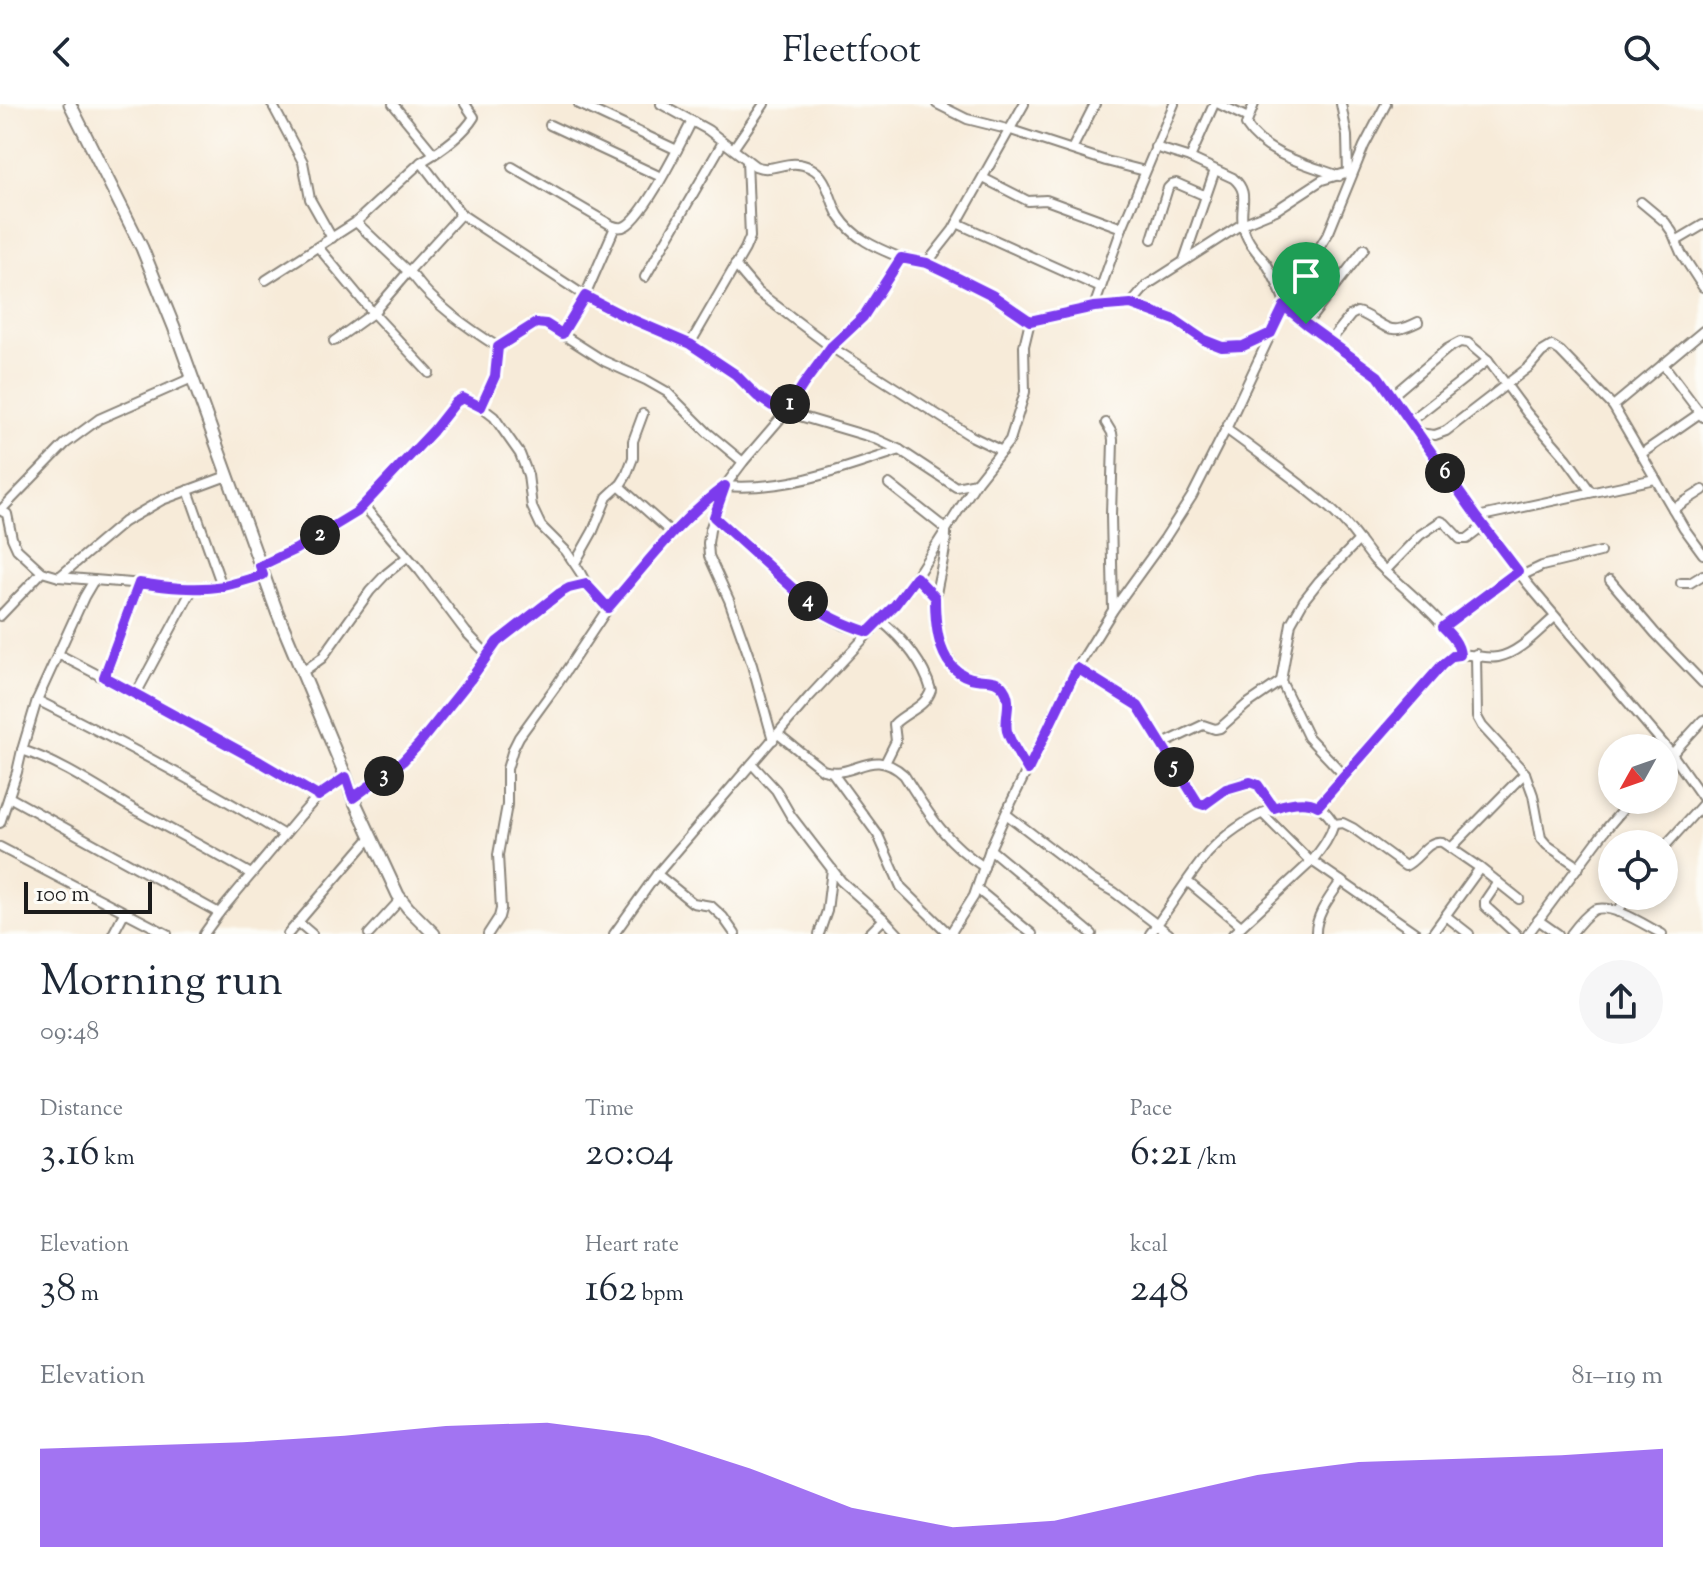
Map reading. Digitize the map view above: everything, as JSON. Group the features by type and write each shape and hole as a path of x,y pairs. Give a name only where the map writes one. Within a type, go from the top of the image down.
{"street":[{"path":"70,104 142,248 174,327 261,571 353,798 401,899 434,934"},
{"path":"272,104 303,162 310,199 332,238"},
{"path":"393,104 434,154"},
{"path":"579,104 677,150"},
{"path":"661,104 692,121 761,169 792,163 813,169 827,185 841,219 873,247 901,258 927,263 992,295 1030,321 1094,307 1131,304 1175,320 1204,340 1222,347 1243,346 1271,333"},
{"path":"733,149 764,104"},
{"path":"937,104 967,119 1145,171"},
{"path":"927,263 957,223 1024,104"},
{"path":"1072,149 1095,104"},
{"path":"1094,307 1122,228 1174,104"},
{"path":"1190,158 1216,104 1248,118"},
{"path":"1254,104 1246,125 1250,132 1273,150 1339,176"},
{"path":"1341,104 1347,136 1348,187"},
{"path":"832,772 878,835 901,887 950,934 977,889 990,849 1077,668 1192,496 1285,304 1329,232 1364,146 1386,104"},
{"path":"266,280 356,222 421,162 469,125 474,117 469,105"},
{"path":"512,167 615,227 626,226 638,215 692,121"},
{"path":"550,125 661,177"},
{"path":"645,277 723,142"},
{"path":"1155,147 1190,158 1233,178 1242,187 1242,224 1273,275 1285,304 1306,324 1378,376 1520,573 1655,734"},
{"path":"690,344 750,237 747,160"},
{"path":"421,162 461,214 585,296 690,344 735,374 765,401 786,412 852,430 900,450 956,487 963,503"},
{"path":"1183,261 1215,170"},
{"path":"1131,304 1147,285 1242,224 1276,210 1322,180 1349,172"},
{"path":"983,178 1028,201 1046,200 1122,228"},
{"path":"1152,239 1172,184 1206,196"},
{"path":"1641,202 1665,222 1703,287"},
{"path":"334,341 373,313 461,214"},
{"path":"356,222 421,287 470,330 498,347"},
{"path":"957,223 1101,288"},
{"path":"1676,241 1703,225"},
{"path":"562,334 585,296 615,227"},
{"path":"318,247 429,373"},
{"path":"1306,324 1364,249"},
{"path":"901,258 863,317 831,347 786,412 725,486 710,530 709,556 729,600 776,737 823,770 832,772 877,761 896,768 956,847 984,867"},
{"path":"735,265 758,292 831,347 971,436 1002,451"},
{"path":"1330,341 1357,312 1391,329 1418,322"},
{"path":"614,934 621,929 657,874 809,697 895,605 976,483 1010,440 1025,392 1024,346 1030,321"},
{"path":"498,347 536,323 546,324 604,361 667,392 743,462"},
{"path":"1613,406 1703,331"},
{"path":"1393,395 1447,349 1468,343 1488,360 1591,492"},
{"path":"1417,433 1435,435 1446,431 1552,346 1613,406 1703,554"},
{"path":"481,407 495,376 498,347"},
{"path":"1409,422 1488,360"},
{"path":"1641,454 1702,414 1663,364"},
{"path":"192,378 99,419 65,444 0,510 7,514 17,549 42,572 59,577 193,588 222,586 261,571 350,517 463,398 494,417 520,454 528,475 532,507 541,526 566,551 586,584 608,608"},
{"path":"575,563 607,497 619,486 630,467 633,441 643,414"},
{"path":"1106,423 1113,440 1113,610"},
{"path":"1226,429 1344,522 1385,571 1455,640 1460,655"},
{"path":"488,934 501,909 498,855 507,805 507,769 513,749 608,608 672,533 725,486 769,486 812,477 900,450"},
{"path":"59,577 124,522 162,500 227,476"},
{"path":"1477,517 1655,479"},
{"path":"956,487 976,483"},
{"path":"889,484 946,529"},
{"path":"619,486 672,533"},
{"path":"188,490 222,586"},
{"path":"1673,509 1703,490"},
{"path":"363,505 487,654"},
{"path":"714,517 822,613 844,625 868,632"},
{"path":"1385,571 1420,535 1441,521 1460,539 1467,539 1484,526"},
{"path":"946,529 946,554 935,597 936,629 942,649 947,660 964,675 995,682 1006,691 1009,702 1008,735 1028,770"},
{"path":"1344,775 1308,737 1281,681 1291,623 1319,581 1359,540"},
{"path":"1443,627 1520,573 1600,552"},
{"path":"301,673 322,658 370,591 407,557"},
{"path":"0,616 42,572"},
{"path":"1681,583 1690,583 1703,575"},
{"path":"916,577 935,597"},
{"path":"0,823 37,700 94,580"},
{"path":"1610,580 1703,683"},
{"path":"104,677 139,583"},
{"path":"353,798 411,753 503,636 560,593 586,584"},
{"path":"136,694 193,588"},
{"path":"1318,806 1453,656 1476,654 1493,658 1512,652 1555,617"},
{"path":"880,620 916,658 931,690 923,703 894,724 896,741 885,763"},
{"path":"58,654 318,796"},
{"path":"1476,654 1477,717 1525,773 1533,795 1541,838 1579,867"},
{"path":"1077,668 1138,706 1198,803 1204,805 1226,789 1250,782 1258,785 1274,808"},
{"path":"1161,745 1203,725 1220,728 1281,681"},
{"path":"37,700 115,738 284,835"},
{"path":"1678,747 1703,720"},
{"path":"22,750 84,778 251,874"},
{"path":"1678,763 1703,798"},
{"path":"752,764 776,790 791,816 850,890 898,934"},
{"path":"1451,848 1525,773"},
{"path":"204,934 318,796 346,777"},
{"path":"9,797 219,913"},
{"path":"1150,934 1208,853 1225,837 1262,813 1289,803 1312,803 1329,815 1334,824"},
{"path":"1678,832 1703,804"},
{"path":"1262,813 1312,861 1417,934"},
{"path":"1006,814 1169,934"},
{"path":"1528,934 1619,814"},
{"path":"1334,824 1343,823 1353,828 1405,866 1436,841 1442,842 1519,899"},
{"path":"1233,934 1312,861 1325,845 1334,824"},
{"path":"288,934 371,837"},
{"path":"0,847 167,934"},
{"path":"990,849 1092,934"},
{"path":"1432,934 1480,868"},
{"path":"819,934 827,911 832,869"},
{"path":"657,874 693,903 711,906 735,934"},
{"path":"1316,934 1316,925 1327,901 1341,881"},
{"path":"1188,882 1241,926"},
{"path":"1498,882 1485,906 1516,934"},
{"path":"977,889 1032,934"},
{"path":"369,934 401,899"},
{"path":"1571,934 1592,911 1605,908 1662,934"},
{"path":"113,934 124,913"},
{"path":"1446,916 1469,934"},
{"path":"869,934 884,919"},
{"path":"1538,920 1558,934"},
{"path":"298,922 312,934"}],"route":[{"path":"901,258 927,263 946,272 992,295 1030,321 1094,307 1131,304 1175,320 1194,334 1222,347 1243,346 1271,333 1284,306 1306,324 1378,376 1518,571 1443,627 1455,640 1460,655 1453,656 1442,665 1318,806 1302,802 1274,808 1258,785 1250,782 1226,789 1209,803 1198,803 1138,706 1077,668 1028,770 1008,735 1006,714 1009,702 1006,691 995,682 964,675 947,660 936,629 935,597 916,577 895,605 868,632 844,625 808,602 714,517 725,486 683,521 608,608 586,584 577,585 560,593 510,630 497,642 418,745 385,776 353,798 346,777 318,796 104,677 139,583 193,588 222,586 263,575 260,566 296,549 357,512 456,402 463,398 481,407 495,376 498,347 536,323 546,324 562,334 585,296 690,344 735,374 757,396 786,412 831,347 863,317 901,258"}]}
